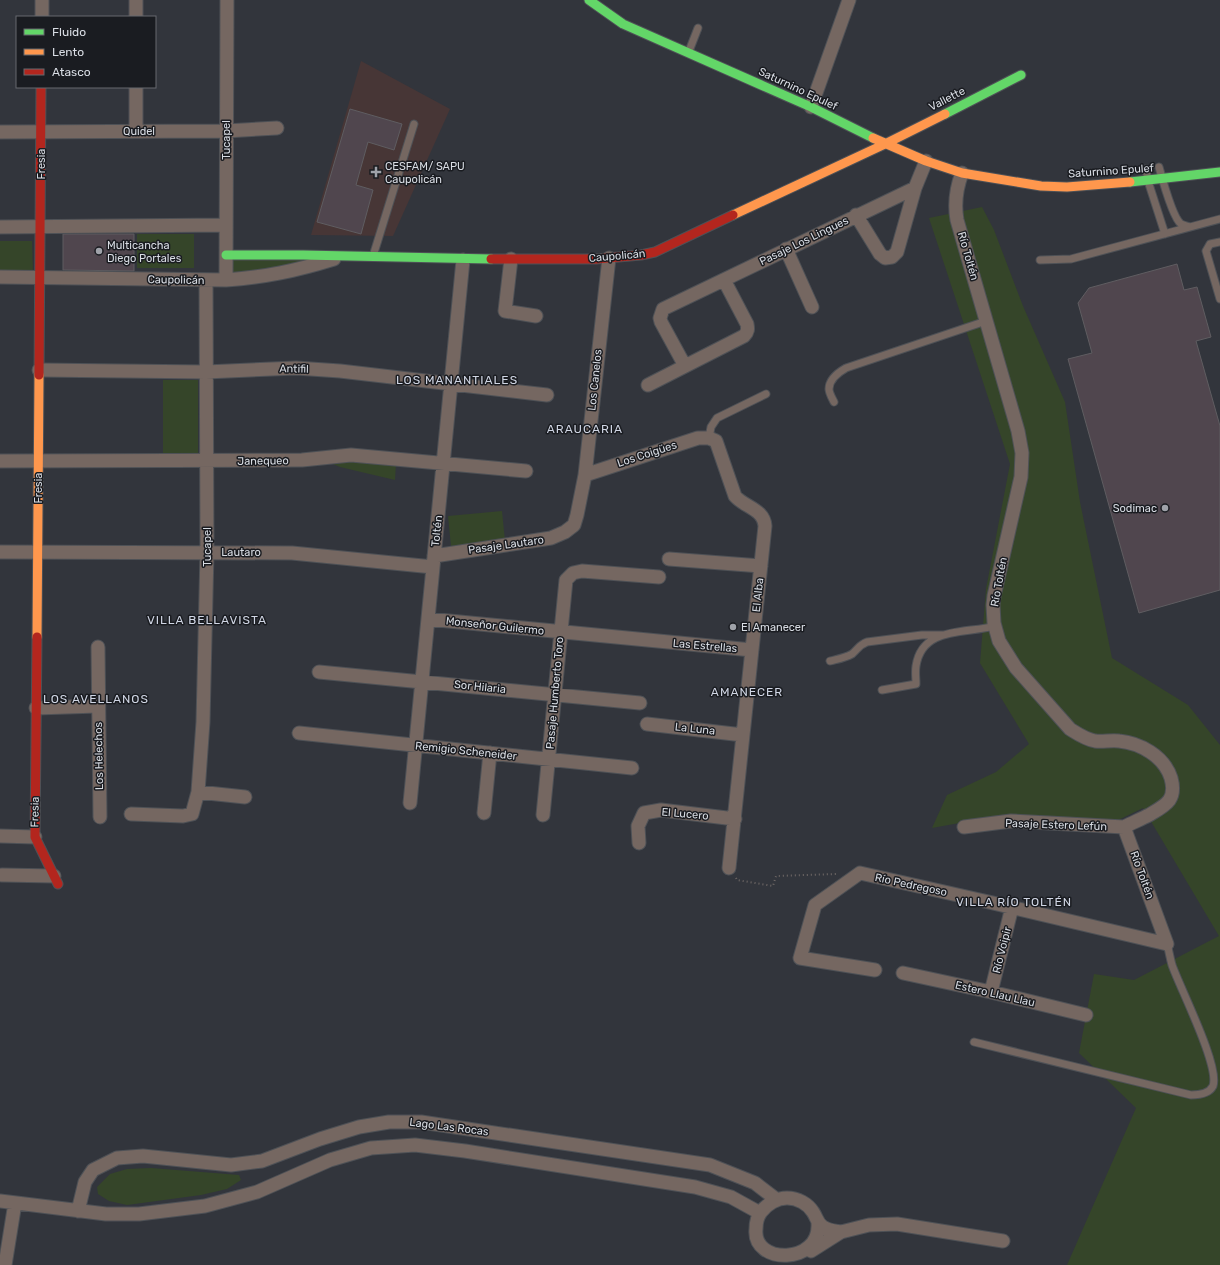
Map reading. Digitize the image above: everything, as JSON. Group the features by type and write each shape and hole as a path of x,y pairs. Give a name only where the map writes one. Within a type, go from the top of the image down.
{"street":[{"path":"42,0 42,16"},
{"path":"136,0 136,16"},
{"name":"Tucapel","path":"226,0 226,280"},
{"name":"Saturnino Epulef","path":"589,0 623,24 810,107 885,144 926,161 962,173 1004,178 1040,186 1067,187 1148,181 1220,172"},
{"path":"810,107 849,0"},
{"name":"Vallette","path":"885,144 1021,75"},
{"name":"Fresia","path":"41,88 35,837 56,880"},
{"path":"136,88 136,131"},
{"name":"Quidel","path":"0,132 226,131 277,128"},
{"name":"Caupolicán","path":"226,255 349,255 463,260 631,257 656,252 885,144"},
{"path":"856,215 880,254 885,258 892,258 897,252 915,188 926,161"},
{"name":"Saturnino Epulef","path":"1141,169 1163,167"},
{"name":"Río Toltén","path":"962,173 956,195 956,212 1018,431 1022,453 1020,482 994,596 993,613 999,641 1016,668 1070,729 1078,734 1101,742 1118,741 1135,744 1157,757 1167,769 1173,789 1170,801 1163,807 1124,827 1168,944"},
{"name":"Saturnino Epulef","path":"1004,178 1046,177"},
{"name":"Pasaje Los Lingues","path":"685,366 661,322 661,313 667,307 915,188"},
{"path":"0,227 226,225"},
{"path":"786,249 812,307"},
{"name":"Caupolicán","path":"0,277 226,280 280,274 349,255"},
{"name":"Los Canelos","path":"574,525 585,475 609,258"},
{"name":"Toltén","path":"410,803 463,260"},
{"path":"511,260 504,311 536,316"},
{"name":"Tucapel","path":"131,814 183,816 192,814 198,792 204,722 207,552 206,280"},
{"path":"648,384 747,334 747,324 724,280"},
{"name":"Antifil","path":"39,370 206,372 296,368 340,371 547,395"},
{"name":"Los Coigües","path":"585,475 698,438 709,438"},
{"name":"El Alba","path":"709,438 716,441 735,496 757,512 763,518 765,526 729,868"},
{"name":"Janequeo","path":"0,461 302,460 351,454 526,471"},
{"name":"Pasaje Lautaro","path":"434,561 551,538 565,532 574,525"},
{"name":"Lautaro","path":"0,552 292,552 434,561"},
{"path":"669,559 761,566"},
{"name":"Pasaje Humberto Toro","path":"543,815 566,580 573,573 582,571 659,577"},
{"name":"Monseñor Guilermo","path":"428,619 658,641"},
{"name":"Las Estrellas","path":"658,641 752,650"},
{"name":"Los Helechos","path":"98,647 100,817"},
{"name":"Sor Hilaria","path":"319,672 640,703"},
{"path":"36,708 98,706"},
{"name":"La Luna","path":"647,724 743,734"},
{"name":"Remigio Scheneider","path":"299,733 632,768"},
{"path":"484,813 490,753"},
{"path":"198,792 246,797"},
{"name":"El Lucero","path":"639,843 638,826 644,812 661,810 735,819"},
{"name":"Pasaje Estero Lefún","path":"964,827 1011,821 1124,827"},
{"path":"0,836 35,837"},
{"name":"Río Pedregoso","path":"875,970 800,958 815,904 860,873 1168,944"},
{"path":"2,875 56,880"},
{"name":"Río Voipir","path":"991,992 1012,907"},
{"name":"Estero Llau Llau","path":"903,973 1086,1015"},
{"name":"Lago Las Rocas","path":"78,1211 85,1182 93,1170 117,1158 143,1156 230,1165 262,1162 320,1139 359,1127 389,1122 421,1122 710,1165 755,1184 777,1200"},
{"name":"Lago Las Rocas","path":"0,1202 106,1214 139,1214 205,1206 257,1192 330,1160 371,1148 415,1145 465,1151 695,1188 731,1197 760,1212"},
{"path":"803,1258 816,1243 819,1233 818,1223 814,1213 807,1205 798,1200 787,1198 777,1200 768,1205 760,1212 756,1222 755,1232 763,1251 772,1258 781,1261 792,1261 803,1258 841,1232"},
{"path":"5,1265 15,1203"},
{"path":"818,1223 831,1231 841,1232 869,1225 897,1224 1003,1241"},
{"path":"763,1251 763,1265"}],"lane":[{"path":"688,53 698,28"},
{"path":"373,256 414,124"},
{"path":"1163,167 1162,179 1176,217 1180,224 1190,227"},
{"path":"1141,169 1148,181 1165,234"},
{"path":"1040,260 1072,260 1220,219"},
{"path":"1220,242 1210,244 1206,251 1220,299"},
{"path":"834,402 829,390 830,384 836,374 846,368 986,321"},
{"path":"709,438 711,427 717,418 766,394"},
{"path":"882,690 916,684 916,664 919,654 929,642 951,632 986,629 995,626"},
{"path":"830,661 848,656 860,644 867,642 922,635 944,635"},
{"path":"974,1042 1191,1095 1201,1094 1210,1089 1213,1085 1213,1067 1204,1041 1172,964 1168,944"}],"path":[{"path":"737,880 773,886 776,876 837,874"}],"shaded area":[{"name":"CESFAM/ SAPU Caupolicán","path":"361,61 450,109 393,236 311,235"}],"green space":[{"path":"982,207 994,230 1023,306 1065,402 1080,502 1112,658 1188,705 1220,745 1220,1265 1067,1265 1136,1108 1079,1053 1094,974 1134,980 1219,936 1143,808 1108,825 965,822 932,828 947,795 996,772 1029,744 980,663 986,589 1010,464 929,218"},
{"path":"137,234 194,234 194,268 137,268"},
{"path":"0,241 32,241 33,271 0,271"},
{"path":"317,258 275,270 233,273 232,259"},
{"path":"163,380 198,380 198,454 163,454"},
{"path":"332,460 396,464 395,480 340,467 333,464"},
{"path":"502,511 505,541 451,546 448,516"},
{"path":"151,1168 239,1175 241,1180 227,1189 201,1195 127,1205 109,1201 98,1194 97,1187 110,1174 127,1169"}],"building":[{"path":"350,109 402,124 394,150 368,142 356,185 373,190 361,234 317,222"},
{"name":"Multicancha Diego Portales","path":"63,234 134,234 134,271 63,270"},
{"name":"Sodimac","path":"1177,264 1184,290 1197,287 1211,337 1196,341 1220,426 1220,590 1139,613 1068,359 1092,353 1078,303 1089,288"}],"traffic: fast":[{"path":"589,0 623,24 811,107 873,138"},
{"path":"945,114 1021,75"},
{"path":"1130,182 1220,172"},
{"path":"226,255 491,259"}],"traffic: slow":[{"path":"733,215 885,144 945,114"},
{"path":"873,138 926,161 962,173 1041,186 1067,187 1130,182"},
{"path":"37,637 39,375"}],"traffic: jam":[{"path":"39,375 41,88"},
{"path":"491,259 596,259 641,255 655,252 733,215"},
{"path":"37,637 35,837 58,884"}],"place":[{"name":"CESFAM/ SAPU Caupolicán","path":"376,172"},
{"name":"Multicancha Diego Portales","path":"99,251"},
{"name":"Sodimac","path":"1165,508"},
{"name":"El Amanecer","path":"733,627"}],"district":[{"name":"LOS MANANTIALES","path":"457,380"},
{"name":"ARAUCARIA","path":"585,429"},
{"name":"VILLA BELLAVISTA","path":"207,620"},
{"name":"AMANECER","path":"747,692"},
{"name":"LOS AVELLANOS","path":"96,699"},
{"name":"VILLA RÍO TOLTÉN","path":"1014,902"}]}
